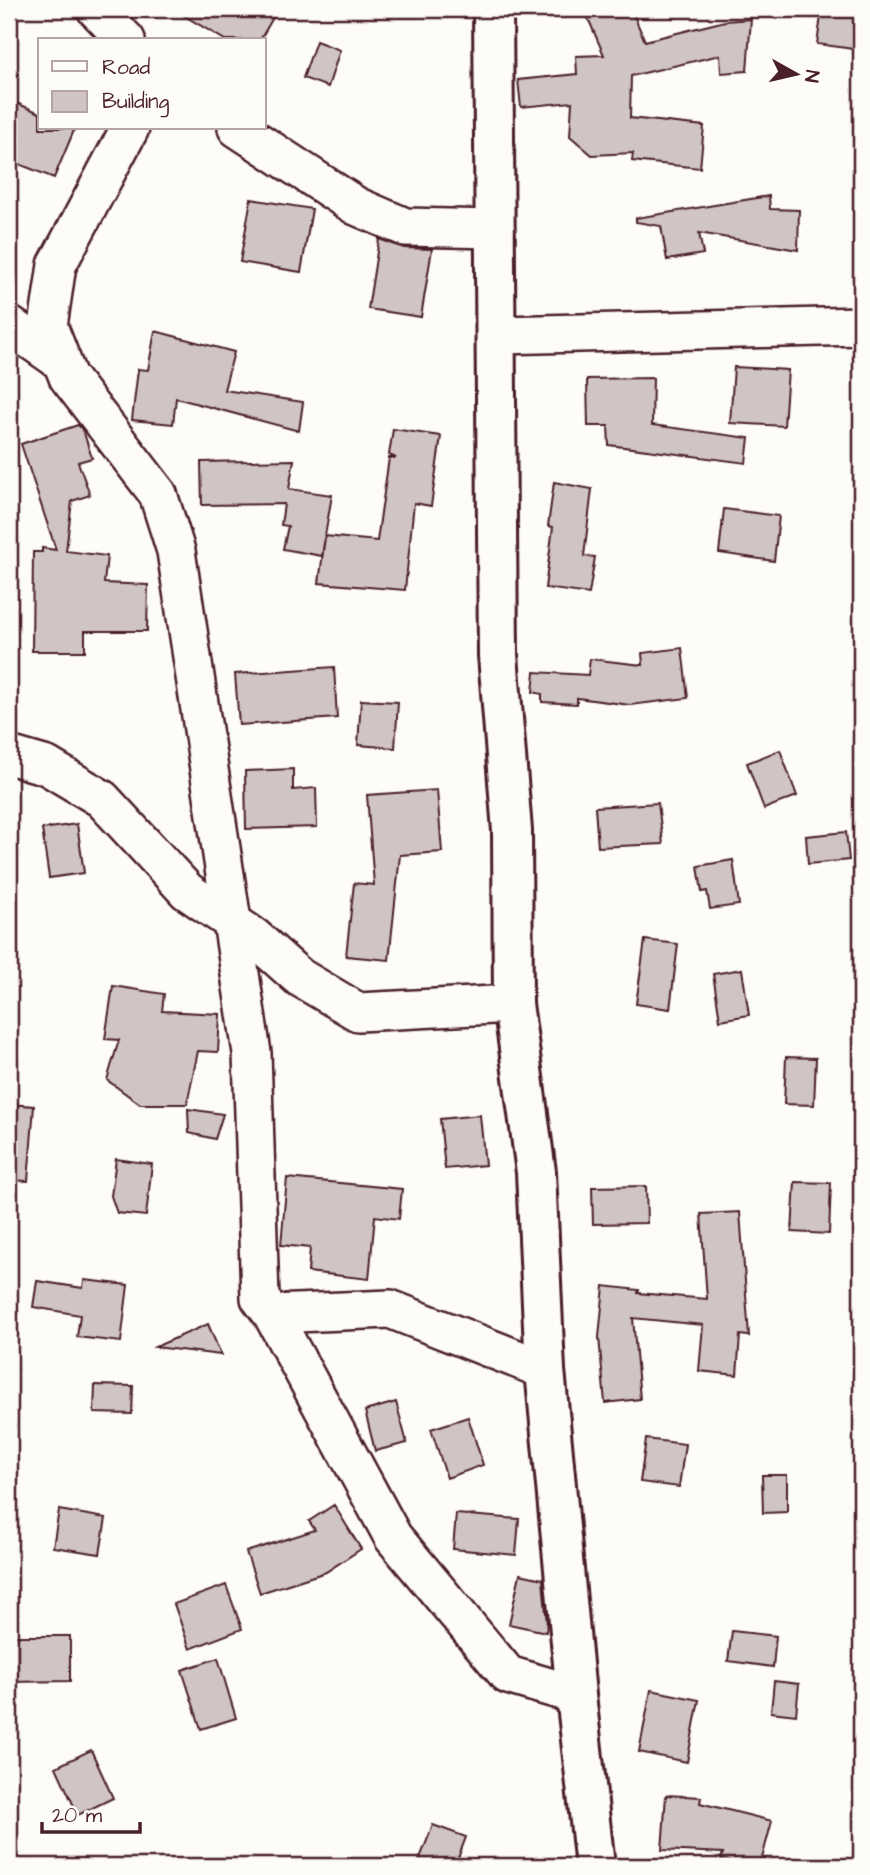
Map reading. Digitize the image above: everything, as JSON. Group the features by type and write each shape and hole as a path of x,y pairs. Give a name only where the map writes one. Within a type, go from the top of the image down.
{"street":[{"path":"96,9 124,38"},
{"path":"493,9 498,655 513,831 513,1003 536,1172 545,1370 595,1866"},
{"path":"129,130 57,265 48,326 68,377 158,494 172,539 252,1053 260,1298 272,1314 393,1537 508,1675 576,1695"},
{"path":"240,130 356,206 405,227 495,229"},
{"path":"9,325 62,362"},
{"path":"496,335 861,326"},
{"path":"9,755 47,766 102,799 187,891 254,937 299,977 358,1012 513,1003"},
{"path":"272,1314 390,1310 545,1370"}],"building":[{"path":"173,9 278,9 261,38 222,38"},
{"path":"584,9 631,9 645,41 725,21 751,19 747,71 721,73 720,55 631,76 630,118 704,126 700,168 632,161 633,153 592,155 570,136 572,102 521,107 518,80 577,74 576,56 604,55"},
{"path":"822,9 861,9 861,50 817,44"},
{"path":"316,41 340,50 328,87 303,78"},
{"path":"9,100 38,112 38,130 74,130 54,178 9,160"},
{"path":"769,196 770,209 799,210 798,250 699,233 703,254 667,260 661,226 636,222 636,218"},
{"path":"251,199 312,209 301,272 240,262"},
{"path":"379,239 404,248 432,249 421,317 368,309"},
{"path":"155,331 234,352 224,390 303,402 299,431 176,398 173,424 132,420 138,369 148,370"},
{"path":"734,367 788,370 784,426 730,423"},
{"path":"653,378 652,425 749,438 746,463 609,445 608,426 588,426 587,379"},
{"path":"78,425 83,430 92,458 78,462 90,495 72,501 66,551 107,556 104,583 148,585 147,631 85,631 85,651 32,651 33,552 42,552 42,548 56,550 21,444"},
{"path":"393,429 441,436 431,506 414,503 405,590 319,583 325,537 322,556 283,549 288,526 281,525 284,504 202,505 201,462 294,460 289,489 332,495 325,536 377,541 389,458 396,458 389,455"},
{"path":"554,482 592,489 584,556 595,557 589,594 545,588 553,527 548,526"},
{"path":"724,509 779,516 774,561 719,553"},
{"path":"682,648 688,698 630,705 577,698 577,704 542,702 542,694 533,692 535,672 588,675 590,659 643,665 642,653"},
{"path":"334,667 337,718 239,725 235,674"},
{"path":"361,700 398,702 395,748 358,745"},
{"path":"780,750 797,796 764,809 747,763"},
{"path":"293,769 293,790 316,788 317,827 246,829 245,771"},
{"path":"437,790 442,852 400,855 389,960 346,956 354,883 374,885 367,795"},
{"path":"658,803 663,844 598,847 595,807"},
{"path":"77,824 84,873 49,878 42,829"},
{"path":"846,832 849,860 808,864 806,836"},
{"path":"733,860 739,905 710,909 707,891 702,892 698,866"},
{"path":"645,940 678,944 670,1009 636,1004"},
{"path":"742,969 749,1015 720,1020 713,974"},
{"path":"113,986 164,994 162,1011 220,1014 218,1052 198,1051 187,1104 140,1104 107,1080 119,1040 105,1039"},
{"path":"786,1057 816,1058 814,1105 784,1104"},
{"path":"9,1104 34,1106 28,1181 9,1180"},
{"path":"188,1109 223,1114 215,1139 189,1133"},
{"path":"480,1115 485,1165 445,1169 440,1119"},
{"path":"116,1159 152,1164 146,1216 117,1213 111,1196"},
{"path":"287,1178 402,1189 399,1219 375,1216 369,1279 308,1272 310,1248 281,1245"},
{"path":"795,1182 831,1183 829,1234 792,1232"},
{"path":"646,1186 647,1223 593,1224 592,1187"},
{"path":"740,1212 749,1336 740,1335 737,1375 699,1371 703,1325 633,1318 640,1399 605,1403 599,1337 604,1286 639,1290 638,1293 707,1299 701,1214"},
{"path":"84,1280 128,1285 121,1342 77,1337 80,1315 33,1307 37,1281 83,1288"},
{"path":"208,1324 221,1355 155,1347"},
{"path":"95,1385 133,1386 132,1414 94,1413"},
{"path":"396,1402 407,1443 375,1451 365,1411"},
{"path":"468,1417 483,1465 447,1478 431,1429"},
{"path":"646,1439 685,1444 679,1487 640,1482"},
{"path":"762,1475 787,1475 787,1512 763,1513"},
{"path":"334,1505 361,1549 326,1572 260,1593 246,1552 315,1530 309,1521"},
{"path":"59,1510 106,1518 100,1554 53,1547"},
{"path":"456,1514 519,1519 516,1555 453,1549"},
{"path":"520,1574 543,1579 546,1632 509,1624"},
{"path":"226,1585 242,1629 190,1649 174,1604"},
{"path":"732,1631 776,1636 773,1667 728,1661"},
{"path":"9,1636 70,1636 70,1681 9,1682"},
{"path":"218,1658 236,1718 201,1729 182,1670"},
{"path":"774,1681 799,1684 796,1715 771,1712"},
{"path":"651,1690 699,1700 687,1762 639,1752"},
{"path":"91,1750 113,1798 78,1815 56,1767"},
{"path":"666,1795 701,1797 700,1803 772,1821 760,1866 721,1859 723,1853 662,1850"},
{"path":"433,1825 466,1837 455,1866 417,1866"}]}
